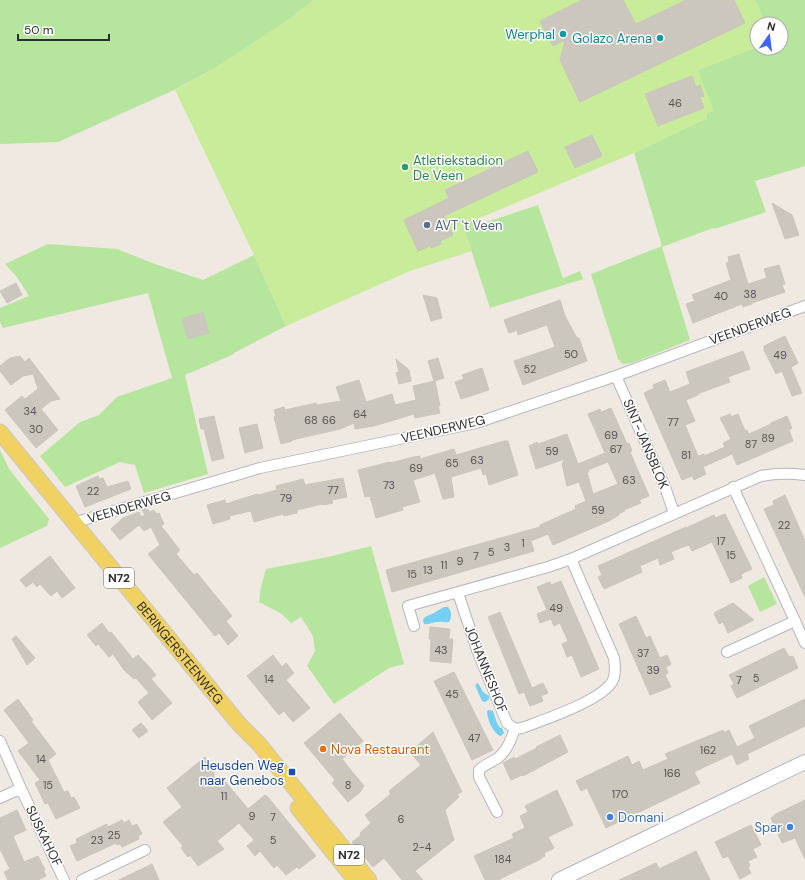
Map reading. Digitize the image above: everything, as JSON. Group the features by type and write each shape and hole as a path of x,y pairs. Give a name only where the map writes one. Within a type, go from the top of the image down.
{"main road":[{"name":"BERINGERSTEENWEG","path":"0,432 239,724 259,744 369,880"},
{"name":"BERINGERSTEENWEG","path":"239,724 252,748 355,880"},
{"path":"559,880 805,762"}],"street":[{"name":"VEENDERWEG","path":"73,523 260,468 476,423 616,376 805,306"},
{"name":"SINT-JANSBLOK","path":"616,376 665,487 674,513"},
{"path":"414,626 408,606 458,593 571,559 761,476 776,473 805,475"},
{"path":"733,487 805,643"},
{"path":"497,812 479,777 479,770 484,765 498,758 506,750 515,729 522,728 573,707 606,690 614,679 614,658 571,559"},
{"name":"JOHANNESHOF","path":"458,593 480,657 507,723 515,729"},
{"path":"727,652 794,621"},
{"name":"SUSKAHOF","path":"0,741 64,880"},
{"name":"SUSKAHOF","path":"0,798 17,790 23,793"},
{"path":"82,880 145,850"}],"green space":[{"path":"0,0 314,0 284,23 215,68 174,90 58,142 0,144"},
{"name":"Atletiekstadion De Veen","path":"314,0 755,0 762,16 749,16 749,50 698,70 714,111 706,114 707,118 634,153 463,225 472,251 410,271 286,326 254,255 175,90 215,68 284,23"},
{"path":"755,0 805,0 805,166 755,181 766,212 714,229 713,228 662,247 690,340 632,363 623,364 618,359 591,274 662,246 634,153 707,118 698,70 749,50 749,56 789,56 789,16 762,16"},
{"path":"538,205 563,278 580,271 583,279 490,308 463,225 479,219 484,223"},
{"path":"48,244 117,249 155,264 203,280 254,255 286,326 234,354 185,375 208,474 144,493 135,465 120,462 65,487 40,456 80,422 99,415 117,397 172,378 148,293 3,328 0,322 0,308 29,296 17,277 5,264"},
{"path":"0,450 9,469 49,519 47,526 0,548"},
{"path":"371,546 404,664 389,668 334,704 307,666 315,651 313,636 301,617 291,623 282,614 259,602 261,587 266,569 328,557"},
{"path":"764,577 777,604 760,612 748,586"}],"water":[{"path":"444,607 448,607 451,613 449,622 424,624 423,620 425,617"},
{"path":"478,683 483,692 489,696 487,701 483,702 481,699 475,685"},
{"path":"487,711 493,711 497,723 500,728 502,728 504,733 501,736 496,733 491,726 487,714"}],"building":[{"name":"Golazo Arena","path":"582,0 623,0 636,24 686,0 734,0 745,23 580,102 560,60 565,40 553,46 540,21"},
{"path":"692,76 696,87 700,85 704,96 700,97 704,108 658,126 645,94"},
{"path":"592,135 602,156 575,168 565,147"},
{"path":"528,151 538,172 444,216 453,235 440,241 441,244 431,248 430,246 418,251 404,220 449,198 445,190"},
{"path":"772,203 792,215 799,235 785,239"},
{"path":"739,254 748,284 767,278 764,269 779,265 785,284 782,285 785,292 743,307 742,304 693,323 686,304 695,301 692,295 731,280 726,263 729,262 728,257"},
{"path":"16,283 22,295 7,303 0,291"},
{"path":"423,295 437,298 442,318 431,321"},
{"path":"560,300 565,316 577,338 579,338 587,361 523,385 514,361 555,347 547,325 518,335 517,330 509,333 504,320"},
{"path":"203,312 209,333 188,339 182,319"},
{"path":"785,336 798,363 791,367 802,393 792,396 782,371 776,374 764,350 764,346"},
{"path":"743,351 750,369 728,377 730,382 697,394 698,395 686,400 695,421 685,425 698,456 704,454 704,456 725,447 723,443 731,439 720,418 730,414 731,417 738,414 745,431 747,430 749,434 787,416 792,428 789,430 793,441 737,465 732,454 703,467 706,474 694,480 692,476 682,480 644,393 654,388 653,385 665,380 670,392 690,384 686,372"},
{"path":"20,356 25,362 29,358 60,399 51,401 41,409 58,430 36,448 5,410 22,396 25,399 38,389 33,374 23,376 11,385 0,371 0,366 10,358"},
{"path":"438,358 444,378 434,381 428,361"},
{"path":"396,359 409,370 411,381 399,384 396,373 399,372"},
{"path":"482,368 489,390 461,399 455,382 464,379 462,375"},
{"path":"359,380 366,402 392,394 395,405 416,400 413,386 435,381 440,413 415,418 414,414 374,426 355,429 354,423 340,429 281,444 274,417 276,416 274,410 284,407 285,410 316,403 317,405 341,401 336,387"},
{"path":"611,408 627,444 629,443 632,451 630,452 649,496 639,500 641,503 624,510 625,511 609,521 553,545 548,534 531,541 534,551 392,592 386,570 540,527 540,525 576,509 575,506 586,501 579,482 567,486 562,464 565,459 536,469 529,446 537,442 538,444 567,434 578,464 605,453 588,414 600,409 601,412","holes":["608,462 618,484 593,494 587,472 589,472 588,470"]},
{"path":"214,416 224,458 212,461 204,429 201,429 199,419"},
{"path":"257,424 263,448 245,453 239,428"},
{"path":"508,441 518,475 489,485 486,474 483,475 481,468 451,477 454,497 443,499 435,473 413,480 420,502 402,507 403,510 376,518 370,496 365,497 358,470 414,457 420,456 420,459 454,449 456,455"},
{"path":"98,476 99,479 103,478 107,487 128,481 131,489 85,507 76,486"},
{"path":"343,478 347,497 332,500 333,503 297,510 297,513 284,516 283,514 254,522 251,511 229,516 230,519 213,524 207,505 225,500 226,504 257,494 277,490 276,486 303,479 305,485"},
{"path":"785,495 805,541 805,597 764,509 774,505 773,501"},
{"path":"146,508 150,512 154,510 156,514 159,513 164,524 161,526 180,550 176,554 194,575 197,573 232,616 226,621 238,636 228,645 219,633 215,636 148,554 160,545 151,527 144,531 139,525 120,540 111,529 123,518 139,512 141,517 145,515 142,509"},
{"path":"725,514 752,569 741,574 742,578 731,583 712,542 692,551 689,545 680,548 671,552 674,559 660,565 658,558 640,566 642,572 604,589 598,577 602,575 598,566 714,515 715,518"},
{"path":"50,556 75,588 62,598 57,591 51,596 40,584 37,587 33,582 26,587 20,580"},
{"path":"561,581 599,669 581,677 572,655 567,657 562,644 568,641 560,623 554,626 551,619 540,623 537,614 547,610 537,587 550,582 551,585"},
{"path":"733,603 754,620 728,633 723,622 719,624 714,613"},
{"path":"500,612 532,688 543,683 548,693 541,696 543,701 530,706 524,692 519,694 488,617"},
{"path":"636,616 646,638 650,636 660,658 667,655 671,664 666,667 668,673 665,675 671,687 650,695 619,624"},
{"path":"102,623 109,633 111,632 133,659 138,655 145,662 156,675 151,679 172,703 152,720 138,702 149,693 136,678 134,679 124,670 113,654 109,657 98,644 96,646 87,635"},
{"path":"430,627 450,629 449,639 453,639 451,663 430,661"},
{"path":"16,636 35,658 27,665 12,639"},
{"path":"784,648 789,657 793,656 798,668 737,698 731,686 734,684 729,675"},
{"path":"273,655 282,667 286,663 294,673 286,680 310,708 293,722 284,711 279,715 247,676"},
{"path":"454,672 493,750 472,760 434,681"},
{"path":"18,699 33,720 31,721 56,754 48,760 64,792 68,791 71,798 74,797 80,808 56,819 48,803 45,804 35,783 40,780 18,751 29,743 4,710"},
{"path":"805,699 805,726 747,754 749,759 737,765 732,754 694,772 700,783 606,828 587,788 581,791 576,781 628,756 632,765 639,761 643,770 668,759 665,754 723,730 724,733 729,730 737,747 755,738 749,726"},
{"path":"340,713 363,741 342,759 364,786 360,792 348,802 332,783 335,780 304,743"},
{"path":"141,723 148,731 139,738 132,730"},
{"path":"433,732 462,792 457,794 459,797 445,810 454,840 415,871 423,880 402,880 384,858 373,867 352,842 361,835 360,833 371,823 365,815 391,794 389,791 421,765 410,752"},
{"path":"560,735 568,752 523,776 522,775 511,780 503,763 514,757 515,759"},
{"path":"205,757 214,768 214,778 223,779 248,809 265,795 267,796 316,856 299,869 297,867 286,875 277,865 274,868 260,851 255,856 247,846 254,840 239,823 217,841 224,849 198,866 190,855 188,857 181,848 183,846 163,822 182,807 167,788"},
{"path":"557,790 573,825 548,837 554,848 544,853 545,856 541,859 498,880 485,880 474,856 514,838 512,834 525,828 520,816 528,812 525,806"},
{"name":"Spar","path":"805,800 805,859 795,838 782,843 771,818 774,815"},
{"path":"17,810 26,830 13,836 24,862 38,856 45,870 46,876 38,880 8,880 4,872 10,869 0,849 0,818"},
{"path":"122,820 124,823 129,820 132,826 137,824 142,834 138,836 139,839 122,847 120,844 117,845 116,843 77,861 70,846 77,843 76,839 107,824 108,827"},
{"path":"751,825 761,845 753,849 757,857 748,861 750,866 748,867 751,873 740,879 728,856 723,858 715,842"},
{"path":"696,851 710,880 619,880 656,863 659,869"},
{"path":"152,864 159,880 119,880"}],"place":[{"name":"Werphal","path":"563,34"},
{"name":"Golazo Arena","path":"660,38"},
{"name":"Atletiekstadion De Veen","path":"405,167"},
{"name":"AVT 't Veen","path":"427,225"},
{"name":"Nova Restaurant","path":"323,749"},
{"name":"Heusden Weg naar Genebos","path":"292,772"},
{"name":"Domani","path":"610,817"},
{"name":"Spar","path":"790,827"}]}
